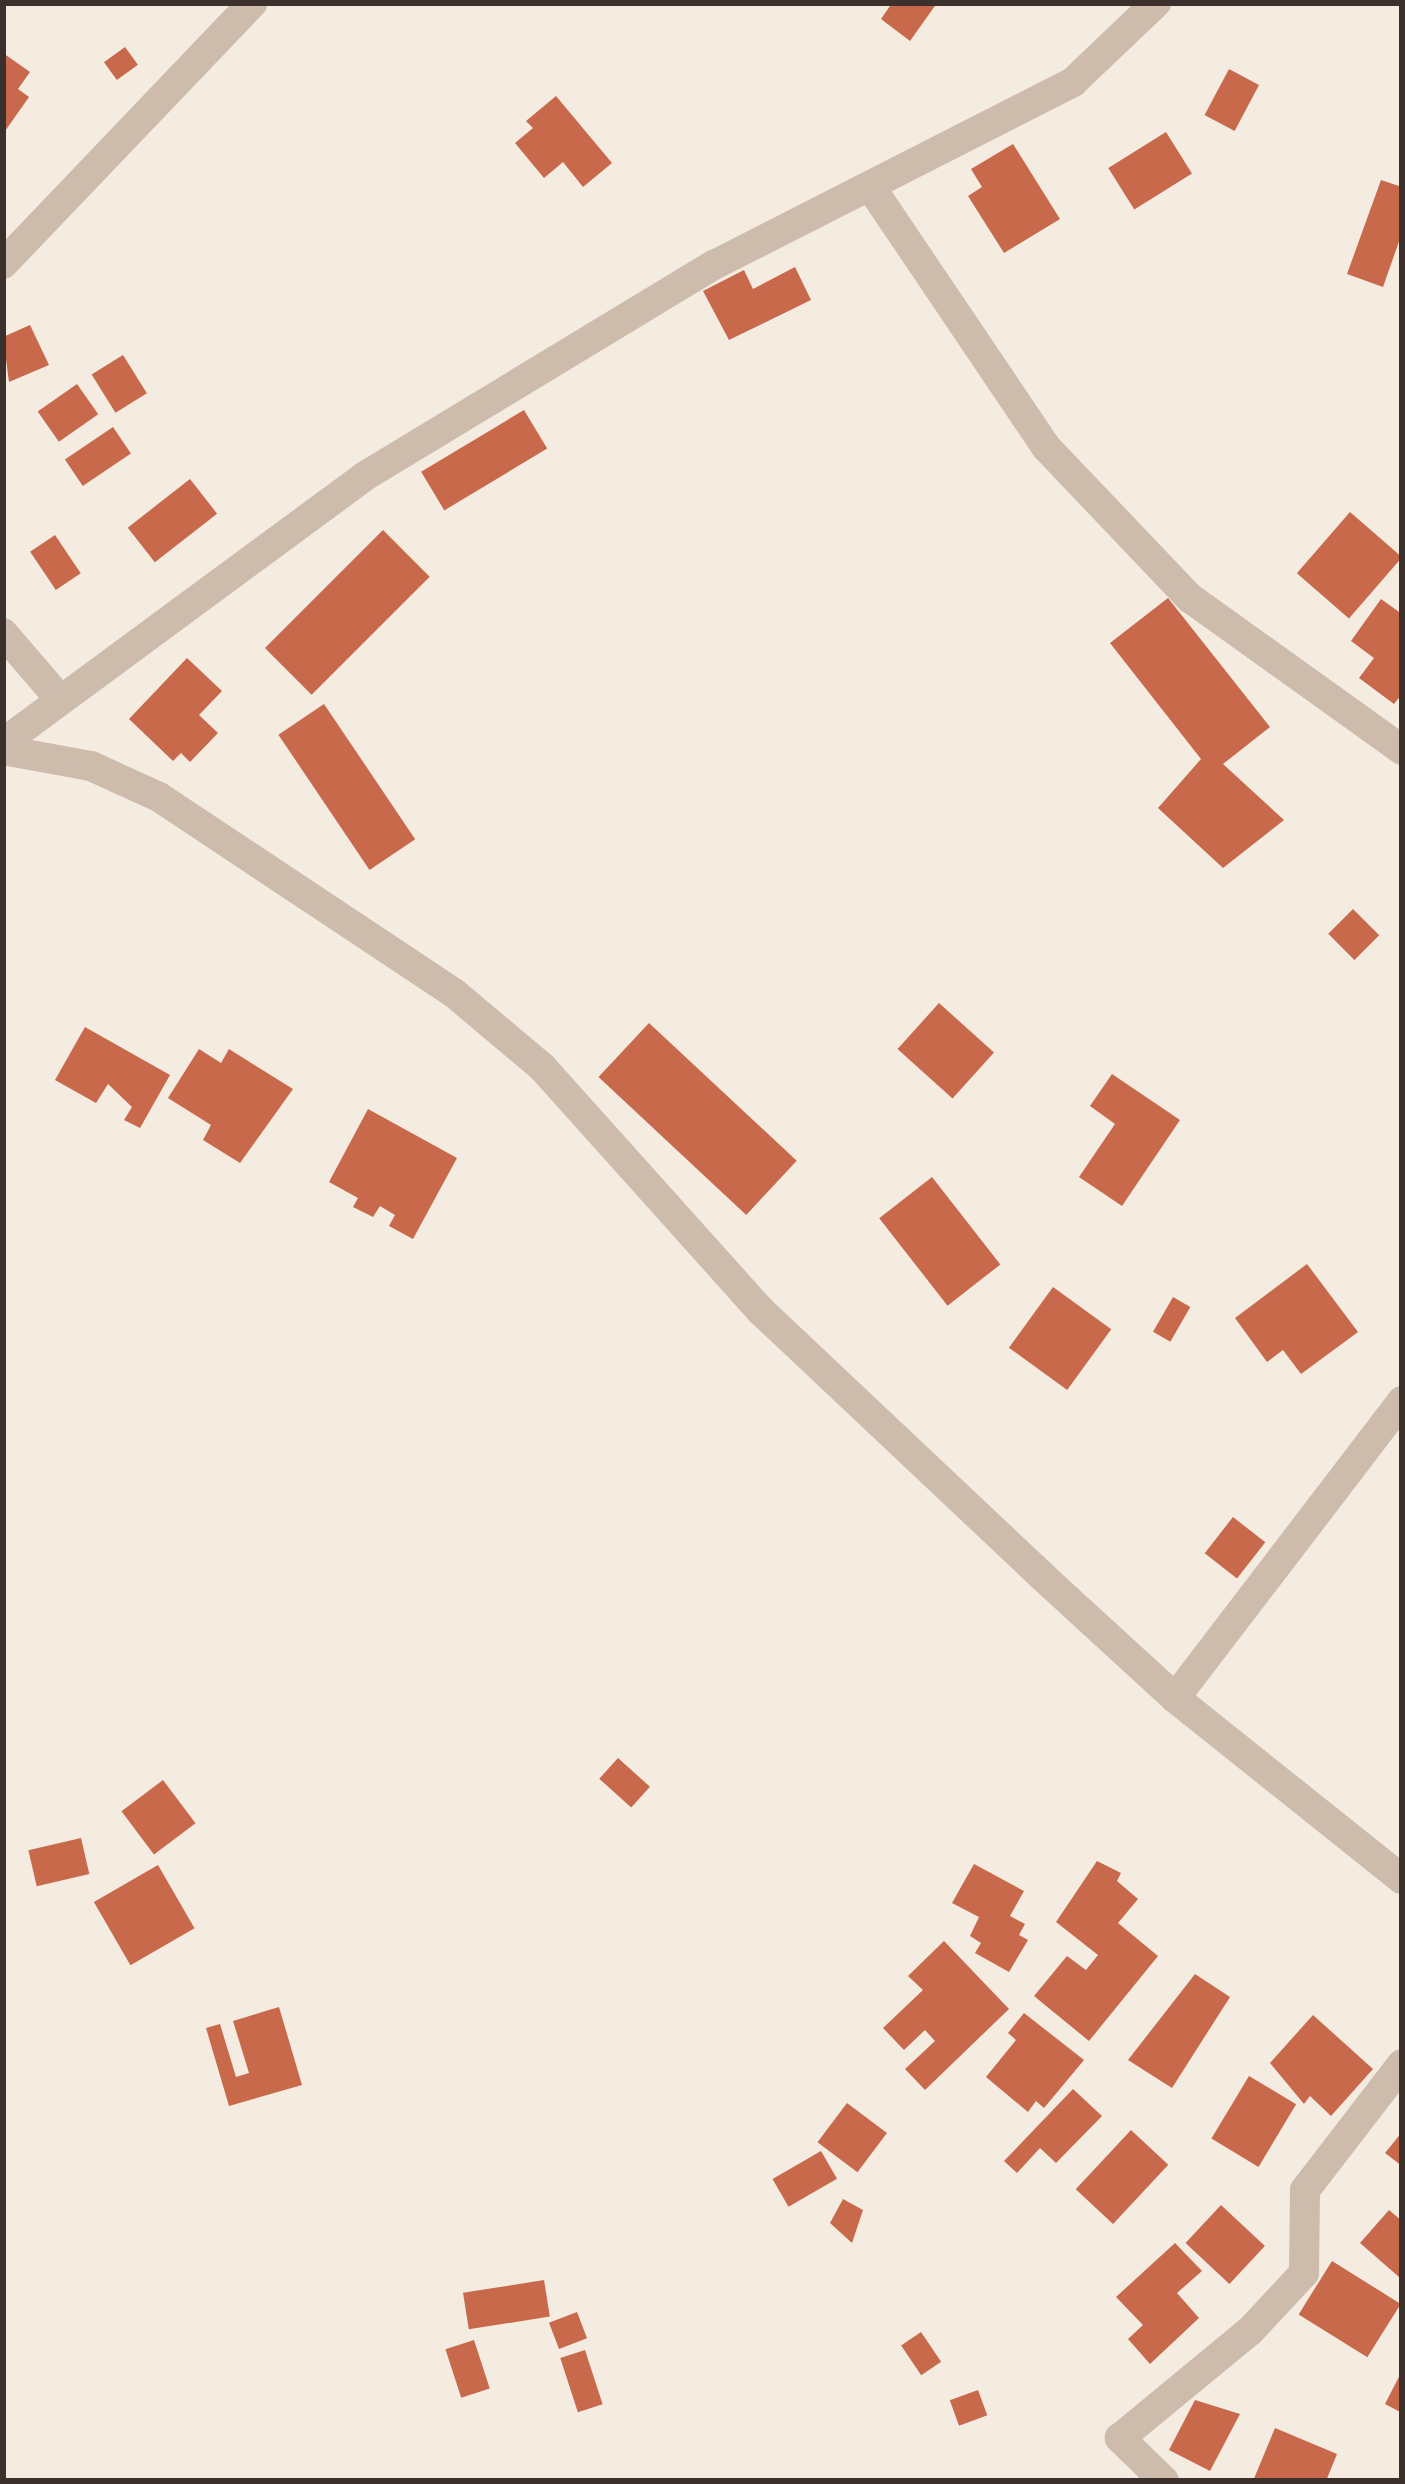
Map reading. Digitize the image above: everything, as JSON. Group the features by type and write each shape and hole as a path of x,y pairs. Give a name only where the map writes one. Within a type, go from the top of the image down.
{"street":[{"path":"3,264 252,3"},
{"path":"3,746 58,697 365,476 714,265 1073,82 1156,3"},
{"path":"870,186 1046,448 1190,598 1402,750"},
{"path":"3,633 58,697"},
{"path":"3,746 91,766 159,797 454,993 542,1067 761,1311 1175,1698 1402,1879"},
{"path":"1175,1698 1402,1401"},
{"path":"1164,2481 1120,2438 1250,2331 1304,2273 1305,2190 1402,2064"}],"building":[{"path":"892,3 937,3 910,41 881,19"},
{"path":"125,47 138,65 117,80 104,62"},
{"path":"3,53 30,72 18,89 29,97 3,134"},
{"path":"1229,69 1259,85 1235,131 1205,115"},
{"path":"556,96 612,163 583,187 563,162 544,178 515,143 533,128 526,121"},
{"path":"1166,132 1192,174 1134,210 1108,168"},
{"path":"1013,144 1060,219 1004,253 968,196 982,187 971,169"},
{"path":"1381,180 1402,187 1402,233 1383,287 1347,274"},
{"path":"795,267 811,300 729,340 703,291 744,270 753,289"},
{"path":"30,325 49,365 9,382 3,337"},
{"path":"123,355 147,393 115,413 92,375"},
{"path":"77,384 98,414 59,442 38,412"},
{"path":"524,410 547,449 444,510 421,472"},
{"path":"113,427 131,454 83,486 65,459"},
{"path":"190,479 217,514 155,562 128,528"},
{"path":"1350,512 1402,557 1349,618 1297,573"},
{"path":"383,530 430,577 312,695 265,648"},
{"path":"55,535 81,573 56,590 30,552"},
{"path":"1168,598 1270,727 1223,764 1284,820 1223,868 1158,808 1201,759 1110,643"},
{"path":"1381,599 1402,614 1402,694 1394,704 1359,678 1374,658 1351,641"},
{"path":"187,658 222,691 199,715 218,733 190,762 181,753 173,761 129,719"},
{"path":"324,704 415,839 370,870 278,735"},
{"path":"1353,909 1379,935 1354,960 1328,934"},
{"path":"939,1003 994,1053 953,1099 898,1049"},
{"path":"649,1023 797,1161 746,1215 599,1077"},
{"path":"85,1027 170,1075 140,1128 124,1120 132,1107 108,1084 96,1103 55,1080"},
{"path":"199,1049 221,1063 229,1049 293,1089 240,1163 203,1140 211,1125 168,1098"},
{"path":"1112,1074 1180,1120 1122,1206 1079,1177 1115,1124 1090,1106"},
{"path":"368,1109 457,1158 413,1239 389,1226 395,1215 380,1206 373,1217 353,1207 358,1198 329,1182"},
{"path":"932,1177 1000,1264 948,1306 879,1218"},
{"path":"1307,1264 1358,1332 1301,1374 1283,1350 1267,1362 1235,1318"},
{"path":"1053,1287 1111,1329 1067,1390 1009,1348"},
{"path":"1173,1297 1190,1307 1170,1342 1153,1332"},
{"path":"1233,1517 1265,1542 1237,1578 1205,1553"},
{"path":"618,1758 650,1787 631,1808 599,1779"},
{"path":"163,1780 195,1823 154,1854 121,1811"},
{"path":"81,1838 89,1874 37,1886 28,1850"},
{"path":"1097,1861 1121,1873 1117,1881 1138,1899 1118,1923 1158,1956 1089,2041 1034,1996 1067,1956 1086,1970 1098,1955 1056,1922"},
{"path":"974,1864 1024,1891 1010,1916 1025,1924 1019,1935 1028,1940 1009,1972 975,1953 981,1943 970,1936 979,1917 952,1903"},
{"path":"158,1865 194,1928 130,1965 94,1902"},
{"path":"944,1941 1009,2009 925,2090 905,2069 935,2041 925,2030 904,2050 883,2028 923,1990 908,1976"},
{"path":"1195,1974 1230,1997 1172,2088 1128,2060"},
{"path":"279,2007 302,2085 229,2106 206,2028 220,2024 236,2077 249,2073 233,2021"},
{"path":"1024,2013 1084,2060 1044,2108 1036,2101 1028,2112 986,2077 1016,2040 1008,2033"},
{"path":"1313,2015 1373,2069 1331,2116 1310,2096 1304,2104 1270,2063"},
{"path":"1249,2076 1296,2104 1259,2167 1211,2139"},
{"path":"1073,2089 1102,2116 1056,2163 1040,2148 1017,2173 1004,2161"},
{"path":"847,2103 887,2133 857,2172 818,2142"},
{"path":"1131,2130 1168,2165 1113,2224 1076,2189"},
{"path":"1402,2132 1402,2166 1385,2153"},
{"path":"821,2151 837,2179 789,2207 773,2179"},
{"path":"843,2199 863,2210 852,2243 830,2223"},
{"path":"1221,2205 1265,2246 1229,2284 1186,2243"},
{"path":"1389,2210 1402,2221 1399,2277 1360,2243"},
{"path":"1175,2243 1202,2271 1177,2293 1199,2318 1150,2364 1128,2339 1143,2325 1116,2297"},
{"path":"1332,2261 1401,2304 1367,2357 1299,2314"},
{"path":"544,2280 550,2317 469,2329 463,2293"},
{"path":"577,2312 587,2338 559,2349 549,2323"},
{"path":"921,2332 941,2362 921,2375 901,2345"},
{"path":"474,2340 490,2389 461,2398 445,2349"},
{"path":"585,2350 603,2404 578,2412 560,2358"},
{"path":"1402,2371 1402,2413 1385,2404"},
{"path":"978,2390 987,2415 959,2426 950,2400"},
{"path":"1195,2400 1240,2414 1210,2471 1169,2450"},
{"path":"1275,2428 1337,2454 1326,2481 1253,2481"}]}
